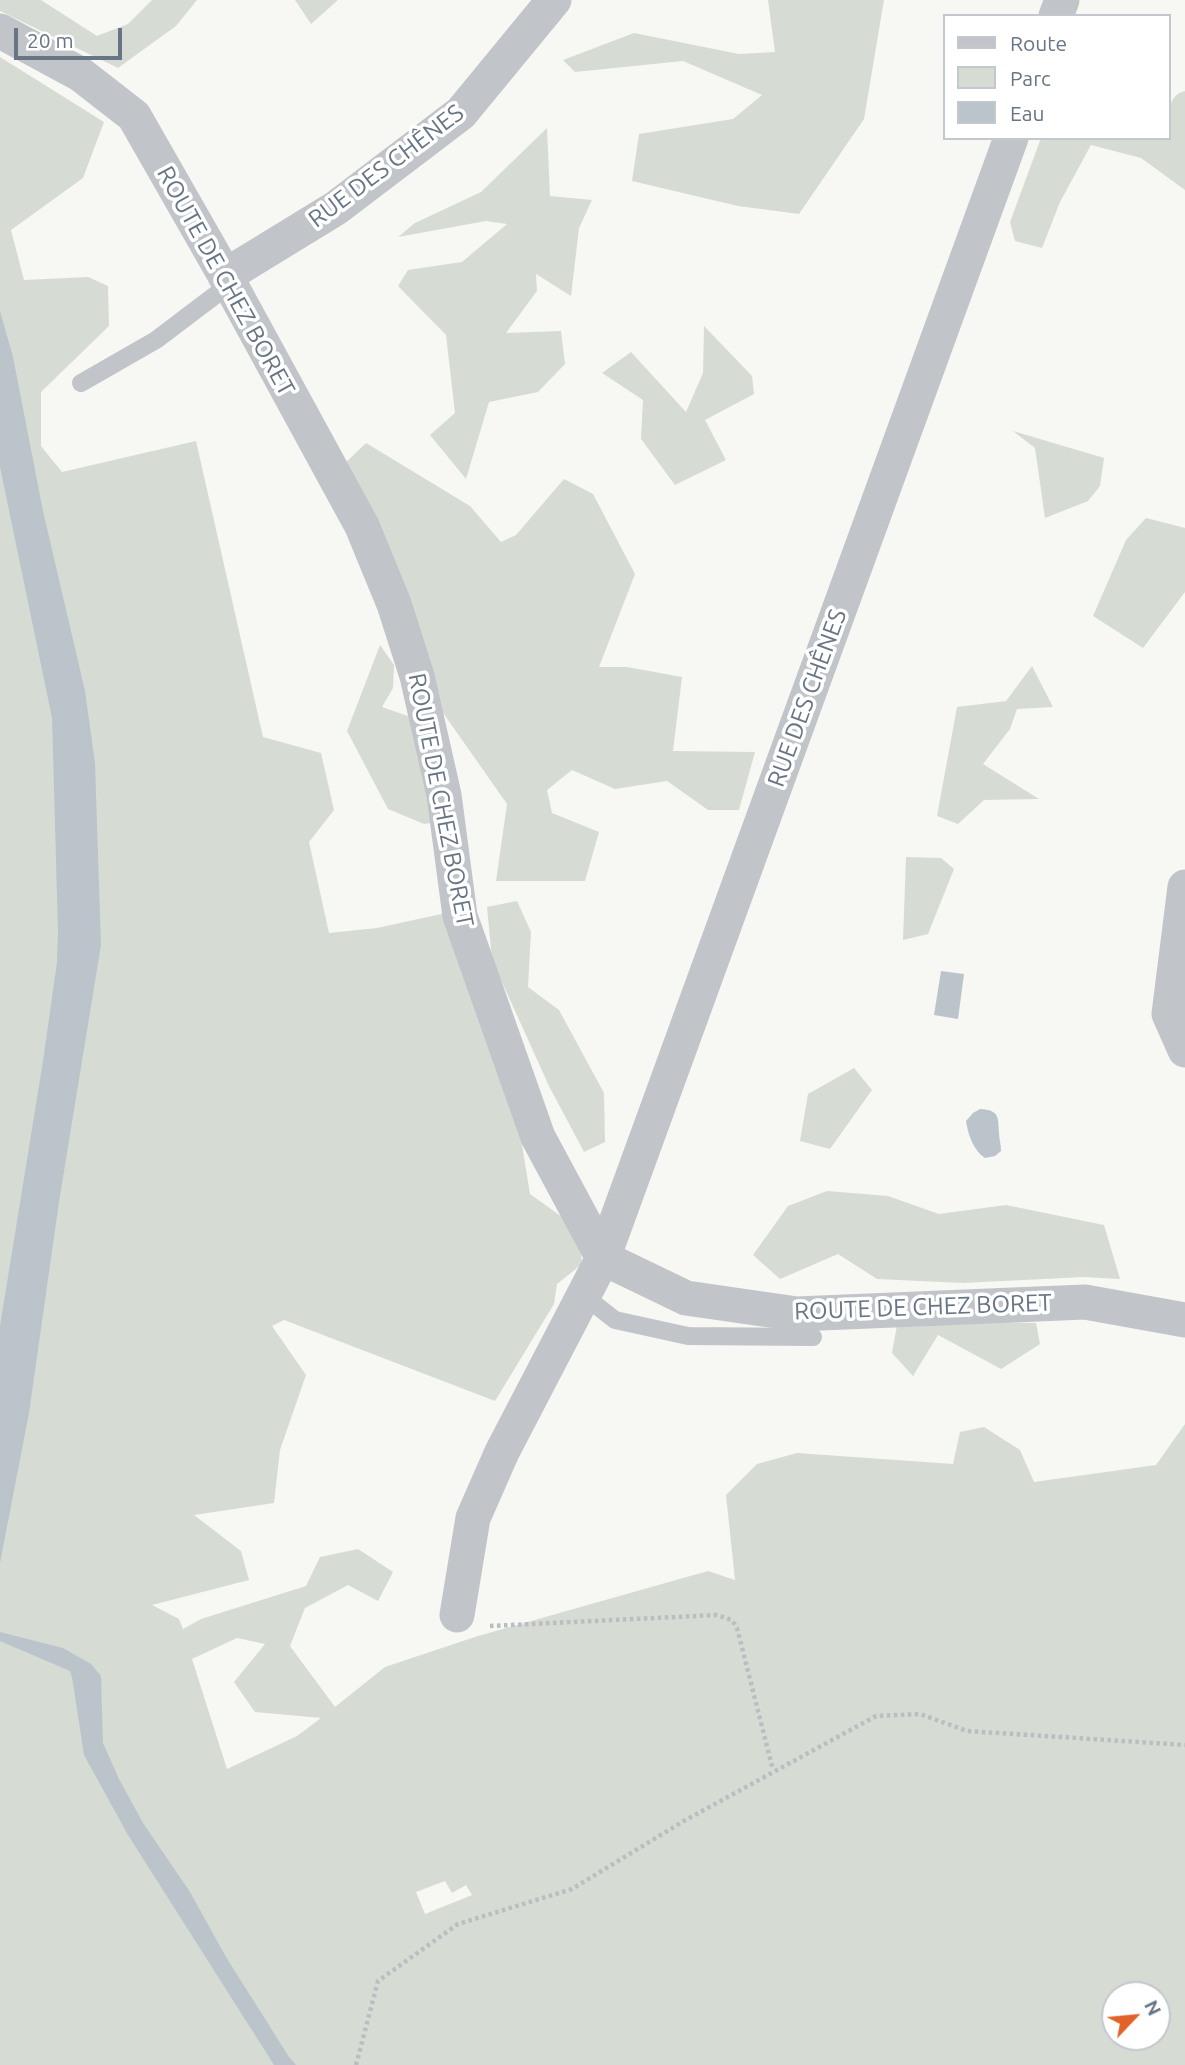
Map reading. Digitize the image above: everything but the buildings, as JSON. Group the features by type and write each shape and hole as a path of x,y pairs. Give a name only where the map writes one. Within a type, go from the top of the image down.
{"street":[{"name":"RUE DES CHÊNES","path":"228,280 336,208 461,113 554,0"},
{"name":"ROUTE DE CHEZ BORET","path":"0,31 80,74 134,116 228,280 362,526 394,604 417,676 444,795 460,916 538,1137 603,1258 686,1298 797,1314 1085,1302 1185,1320"},
{"name":"RUE DES CHÊNES","path":"457,1615 473,1518 502,1452 603,1258 1011,140"},
{"path":"1185,887 1169,1014 1185,1050"}],"lane":[{"path":"80,383 156,340 228,280"},
{"path":"583,1295 615,1320 688,1336 813,1337"}],"path":[{"path":"457,1615 475,1627 716,1615 732,1620 737,1628 773,1770"},
{"path":"356,2065 378,1981 458,1924 572,1889 773,1770 876,1716 920,1714 967,1731 1185,1745"}],"green space":[{"path":"0,0 41,0 97,36 128,24 152,0 197,0 176,26 118,68 0,11"},
{"path":"295,0 338,0 311,24"},
{"path":"768,0 884,0 864,119 799,214 738,206 632,181 639,134 733,119 762,95 683,61 575,72 563,60 634,33 739,54 775,52"},
{"path":"0,57 104,122 83,178 11,230 24,280 88,277 108,286 109,326 41,392 41,446 62,472 196,441 263,737 321,753 334,810 309,842 329,933 377,928 446,913 509,1065 530,1194 579,1229 582,1264 557,1284 554,1304 495,1401 284,1320 272,1326 306,1375 280,1450 274,1503 194,1515 241,1551 249,1580 152,1605 179,1619 183,1629 201,1619 306,1586 320,1557 358,1549 393,1572 378,1601 348,1585 305,1608 290,1646 335,1707 385,1667 478,1636 708,1571 735,1580 726,1495 757,1464 797,1453 953,1464 960,1432 984,1427 1020,1450 1034,1482 1156,1465 1185,1424 1185,2065 0,2065","holes":["237,1638 265,1644 234,1682 255,1712 321,1718 297,1736 227,1769 192,1659","445,1881 452,1893 466,1885 472,1895 425,1914 416,1892"]},
{"path":"1185,91 1185,190 1141,158 1091,145 1060,202 1042,248 1015,241 1010,222 1040,140 1171,140 1171,104 1178,94"},
{"path":"547,128 550,196 592,200 579,228 571,296 536,274 537,291 506,333 561,331 565,364 538,392 489,402 466,479 430,435 455,413 446,335 398,286 408,270 462,262 507,224 486,221 398,237 415,223 481,192"},
{"path":"704,326 752,376 754,394 705,420 726,460 675,485 641,439 643,400 602,373 631,352 686,412 703,373"},
{"path":"1013,431 1104,458 1100,486 1088,501 1045,518 1035,448"},
{"path":"366,443 470,506 501,542 516,535 564,479 593,494 635,574 599,667 627,667 682,677 673,751 755,752 739,810 708,810 667,781 615,789 572,770 547,790 552,813 599,832 585,881 496,881 507,804 434,700 343,465"},
{"path":"1146,518 1185,528 1185,592 1143,648 1093,616 1126,540"},
{"path":"380,645 394,665 393,688 382,707 439,727 455,820 424,824 388,809 347,731"},
{"path":"1032,666 1053,707 1017,709 1010,729 983,764 1039,799 984,800 958,824 937,816 957,707 1006,701"},
{"path":"906,857 941,858 954,869 928,934 903,940"},
{"path":"517,901 531,932 528,987 559,1010 604,1093 605,1142 584,1152 549,1086 492,960 487,907"},
{"path":"854,1068 872,1090 830,1149 800,1141 808,1094"},
{"path":"827,1191 888,1196 939,1214 1006,1205 1104,1225 1120,1279 1084,1277 963,1283 877,1279 838,1254 780,1279 753,1255 788,1206"},
{"path":"936,1321 1036,1323 1040,1344 1001,1369 938,1335 913,1376 892,1353 897,1325"}],"water":[{"path":"0,311 13,357 43,511 85,691 95,763 101,945 59,1202 29,1413 0,1563 0,1326 43,1061 57,962 58,932 52,718 0,467"},
{"path":"941,971 964,974 958,1019 934,1015"},
{"path":"980,1109 995,1113 998,1119 1001,1151 995,1156 985,1158 977,1151 970,1136 966,1121"},
{"path":"0,1632 63,1648 91,1664 101,1676 103,1743 119,1779 143,1823 190,1892 226,1957 296,2065 274,2065 128,1835 84,1755 70,1671 0,1641"}]}
